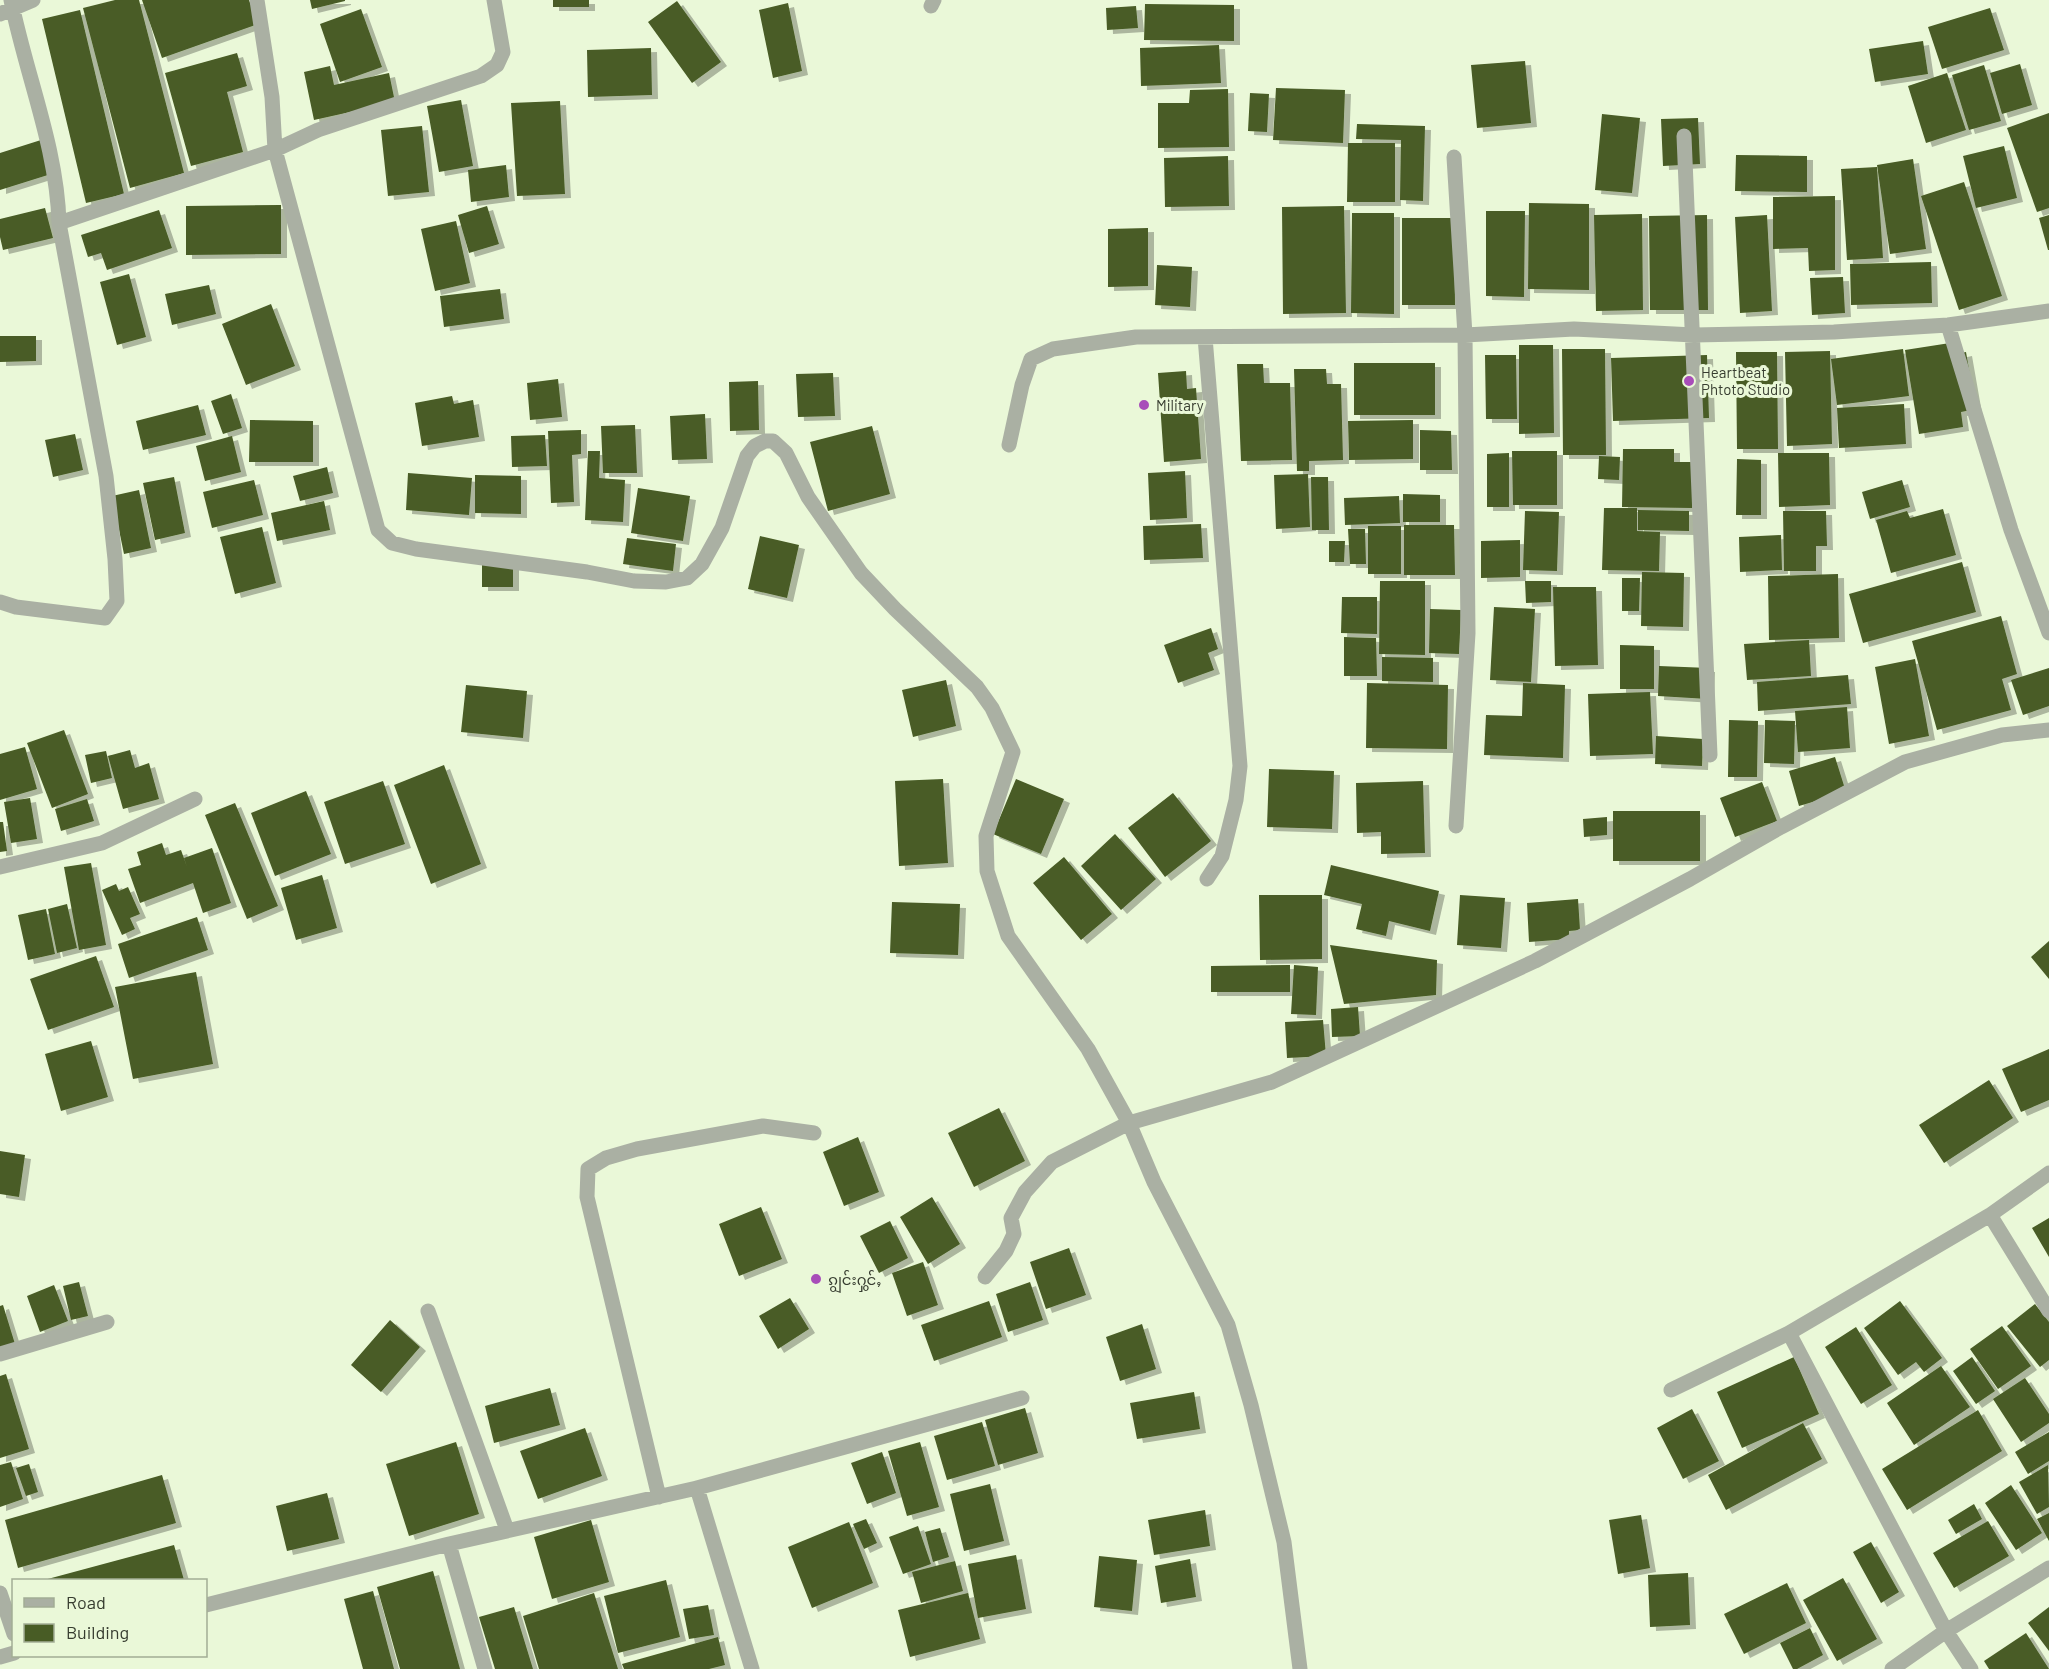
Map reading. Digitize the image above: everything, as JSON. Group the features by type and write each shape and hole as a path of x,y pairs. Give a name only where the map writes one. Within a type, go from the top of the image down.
{"street":[{"path":"0,602 16,608 105,618 117,602 106,476 59,224 52,158 8,7 33,0"},
{"path":"257,0 272,97 275,150 378,530 392,543 416,549 587,572 634,581 666,582 687,578 702,564 722,528 747,456 755,446 765,441 773,441 786,453 808,497 861,573 895,609 977,687 992,708 1013,752 986,836 987,871 1008,936 1088,1049 1129,1123 1154,1182 1228,1325 1251,1405 1284,1542 1300,1669"},
{"path":"59,224 275,150 318,130 481,76 497,64 503,52 494,0"},
{"path":"1684,136 1710,754"},
{"path":"1454,157 1465,335 1468,633 1456,826"},
{"path":"1009,445 1022,385 1031,359 1053,349 1136,337 1465,335 1574,329 1694,335 1834,332 1948,325 2049,311"},
{"path":"1948,325 2011,530 2049,633"},
{"path":"1205,337 1240,766 1236,800 1222,856 1207,879"},
{"path":"985,1277 1006,1251 1014,1234 1011,1218 1025,1192 1052,1162 1129,1123 1272,1082 1535,961 1905,762 2002,735 2049,730"},
{"path":"0,867 102,843 195,799"},
{"path":"659,1497 587,1197 588,1169 606,1158 637,1149 764,1126 814,1133"},
{"path":"1671,1390 1788,1333 1990,1215 2049,1173"},
{"path":"1990,1215 2049,1311"},
{"path":"428,1311 507,1530"},
{"path":"0,1354 107,1322"},
{"path":"1788,1333 1946,1630 1971,1669"},
{"path":"207,1605 507,1530 697,1488 1022,1398"},
{"path":"697,1488 752,1669"},
{"path":"449,1544 485,1669"},
{"path":"1892,1669 1946,1630 2049,1568"},
{"path":"0,1593 12,1628"}],"building":[{"path":"115,0 139,0 184,173 130,188 83,8"},
{"path":"142,0 249,0 258,24 162,58"},
{"path":"310,0 345,0 345,1 312,9"},
{"path":"553,0 589,0 589,7 553,7"},
{"path":"677,1 721,62 692,83 648,22"},
{"path":"788,3 802,71 773,78 759,10"},
{"path":"1145,4 1234,5 1234,41 1144,40"},
{"path":"1136,6 1138,28 1107,30 1106,8"},
{"path":"1990,8 2004,50 1942,69 1928,27"},
{"path":"361,9 382,67 340,82 320,24"},
{"path":"80,10 124,194 86,203 42,19"},
{"path":"1923,41 1928,74 1875,82 1869,49"},
{"path":"1219,45 1221,83 1141,86 1140,48"},
{"path":"651,48 652,95 588,97 587,50"},
{"path":"237,53 247,86 227,92 243,152 191,166 165,73"},
{"path":"1525,61 1531,123 1477,128 1471,65"},
{"path":"2020,64 2032,105 2002,114 1990,73"},
{"path":"1984,65 2001,121 1969,130 1952,75"},
{"path":"330,66 334,85 389,73 395,102 314,120 304,72"},
{"path":"1947,73 1966,130 1926,143 1908,86"},
{"path":"1276,88 1345,90 1343,143 1273,140"},
{"path":"1228,89 1229,147 1158,148 1158,103 1189,103 1190,90"},
{"path":"1250,93 1269,94 1267,132 1248,131"},
{"path":"461,100 473,166 439,172 427,106"},
{"path":"560,101 565,194 517,196 511,103"},
{"path":"2049,113 2049,208 2037,212 2007,128"},
{"path":"1602,114 1640,118 1632,193 1595,190"},
{"path":"1698,118 1700,164 1663,166 1661,119"},
{"path":"1357,124 1425,126 1423,201 1400,200 1401,140 1356,139"},
{"path":"422,126 429,192 388,196 381,130"},
{"path":"41,140 51,174 0,190 0,153"},
{"path":"1348,143 1395,143 1395,202 1347,202"},
{"path":"2004,146 2017,198 1976,208 1963,156"},
{"path":"1736,155 1807,156 1807,192 1735,191"},
{"path":"1228,156 1229,206 1165,207 1164,158"},
{"path":"1913,159 1926,249 1890,254 1877,165"},
{"path":"506,165 509,197 471,202 468,170"},
{"path":"1877,167 1883,258 1847,260 1841,169"},
{"path":"1964,182 2002,296 1959,310 1921,196"},
{"path":"1835,196 1835,270 1809,271 1808,248 1773,249 1773,197"},
{"path":"1529,203 1589,204 1589,290 1528,289"},
{"path":"281,205 281,254 186,255 186,206"},
{"path":"487,206 499,244 469,253 458,215"},
{"path":"1344,206 1346,313 1283,314 1282,207"},
{"path":"45,208 53,238 3,250 0,219"},
{"path":"159,210 172,248 107,270 101,253 88,257 81,235"},
{"path":"1486,211 1525,211 1524,297 1486,296"},
{"path":"1352,213 1394,213 1394,314 1351,313"},
{"path":"1642,214 1643,310 1596,311 1594,215"},
{"path":"1707,215 1708,310 1650,310 1649,216"},
{"path":"1767,215 1772,311 1740,313 1735,217"},
{"path":"2049,215 2049,250 2048,250 2039,218"},
{"path":"1402,218 1454,218 1455,305 1402,305"},
{"path":"456,221 470,283 435,291 421,229"},
{"path":"1148,228 1148,286 1108,287 1108,229"},
{"path":"1931,262 1932,303 1851,305 1850,264"},
{"path":"1157,265 1192,267 1190,307 1155,305"},
{"path":"129,274 146,337 117,345 100,282"},
{"path":"1843,277 1845,313 1812,315 1810,278"},
{"path":"209,285 216,314 172,325 165,294"},
{"path":"500,289 504,319 444,327 440,296"},
{"path":"271,304 295,366 246,385 222,324"},
{"path":"0,336 36,336 36,361 0,362"},
{"path":"1950,343 1952,355 1966,352 1976,409 1961,412 1963,427 1919,434 1905,350"},
{"path":"1519,345 1553,345 1554,433 1519,434"},
{"path":"1562,349 1605,349 1606,455 1563,455"},
{"path":"1903,349 1909,396 1837,405 1831,359"},
{"path":"1830,351 1832,444 1787,446 1785,352"},
{"path":"1736,352 1777,352 1778,449 1737,449"},
{"path":"1485,355 1516,355 1517,419 1486,419"},
{"path":"1707,355 1709,418 1613,421 1611,358"},
{"path":"1354,363 1435,363 1435,415 1354,415"},
{"path":"1237,364 1263,364 1264,383 1290,383 1292,460 1241,461"},
{"path":"1294,369 1326,369 1327,384 1341,384 1343,460 1309,461 1309,471 1297,471"},
{"path":"1186,371 1187,389 1196,388 1201,459 1164,462 1158,373"},
{"path":"833,373 835,416 798,417 796,374"},
{"path":"558,379 562,417 530,420 527,383"},
{"path":"758,381 759,430 730,431 729,382"},
{"path":"231,394 242,428 223,434 211,401"},
{"path":"452,396 454,404 473,400 479,437 422,446 415,403"},
{"path":"1904,404 1906,444 1839,448 1837,408"},
{"path":"198,405 206,435 143,450 136,421"},
{"path":"705,414 707,459 672,460 670,416"},
{"path":"250,420 313,421 313,462 249,462"},
{"path":"1413,420 1413,459 1349,460 1348,421"},
{"path":"635,425 637,473 603,473 601,426"},
{"path":"872,426 890,494 828,511 810,442"},
{"path":"581,430 581,454 572,455 574,502 551,503 548,431"},
{"path":"1420,430 1451,431 1452,470 1420,470"},
{"path":"75,434 83,470 53,477 45,440"},
{"path":"545,435 547,466 512,467 511,436"},
{"path":"232,436 241,472 205,481 196,446"},
{"path":"1623,449 1674,449 1674,462 1693,462 1692,508 1622,507"},
{"path":"588,451 600,451 599,478 625,480 623,522 585,520"},
{"path":"1512,451 1557,451 1557,505 1513,505"},
{"path":"1509,453 1509,507 1487,507 1487,454"},
{"path":"1778,453 1829,453 1830,505 1779,507"},
{"path":"1599,456 1620,457 1619,480 1598,479"},
{"path":"1737,459 1761,460 1761,515 1736,515"},
{"path":"327,467 333,493 300,501 293,476"},
{"path":"1185,471 1187,518 1150,520 1148,473"},
{"path":"408,473 472,478 469,515 406,510"},
{"path":"1308,474 1310,527 1276,529 1274,475"},
{"path":"475,475 521,476 521,514 475,513"},
{"path":"174,477 185,533 155,540 143,483"},
{"path":"1311,477 1328,477 1329,530 1312,530"},
{"path":"254,480 263,515 212,528 203,492"},
{"path":"1902,480 1910,507 1870,519 1862,492"},
{"path":"638,488 690,496 683,541 631,533"},
{"path":"139,490 151,548 124,554 112,496"},
{"path":"1403,494 1440,495 1440,522 1403,522"},
{"path":"1399,496 1400,523 1345,525 1344,498"},
{"path":"324,501 330,530 277,541 271,513"},
{"path":"1604,508 1637,508 1637,531 1660,532 1659,571 1602,570"},
{"path":"1943,509 1956,555 1891,573 1876,520 1907,511 1910,518"},
{"path":"1638,510 1689,511 1689,531 1638,530"},
{"path":"1525,511 1559,512 1557,571 1523,570"},
{"path":"1783,511 1826,511 1827,546 1816,546 1816,571 1784,571"},
{"path":"1201,524 1203,558 1144,560 1143,526"},
{"path":"1404,525 1454,525 1455,575 1404,575"},
{"path":"1368,526 1401,526 1401,574 1368,574"},
{"path":"262,527 276,583 235,594 220,537"},
{"path":"1348,529 1365,529 1366,564 1350,564"},
{"path":"1781,535 1782,570 1740,572 1739,537"},
{"path":"760,536 799,545 787,598 748,589"},
{"path":"627,538 676,544 673,571 623,564"},
{"path":"1520,540 1520,577 1481,578 1481,541"},
{"path":"1329,541 1345,541 1344,562 1329,562"},
{"path":"1962,562 1976,612 1863,643 1849,594"},
{"path":"482,564 513,564 513,587 482,587"},
{"path":"1642,572 1684,573 1683,627 1641,626"},
{"path":"1838,574 1839,638 1769,640 1768,576"},
{"path":"1622,578 1640,578 1639,611 1622,611"},
{"path":"1380,581 1425,581 1425,655 1379,654"},
{"path":"1525,581 1551,581 1551,602 1526,603"},
{"path":"1553,587 1596,587 1598,665 1555,666"},
{"path":"1342,597 1377,597 1377,634 1341,633"},
{"path":"1494,607 1535,609 1531,682 1490,680"},
{"path":"1430,609 1461,610 1459,654 1429,653"},
{"path":"2001,616 2017,674 2002,679 2011,710 1937,730 1912,641"},
{"path":"1211,628 1218,649 1208,653 1214,670 1178,683 1164,645"},
{"path":"1344,637 1376,638 1377,676 1344,676"},
{"path":"1809,640 1811,676 1747,680 1744,644"},
{"path":"1620,645 1654,646 1654,689 1620,689"},
{"path":"1382,657 1433,658 1433,682 1382,681"},
{"path":"1915,659 1929,736 1889,744 1875,667"},
{"path":"1659,666 1709,668 1708,699 1658,696"},
{"path":"2049,668 2049,706 2023,715 2011,680"},
{"path":"1848,675 1851,704 1758,711 1757,682"},
{"path":"946,680 956,726 913,737 902,690"},
{"path":"1367,683 1448,685 1447,749 1366,748"},
{"path":"1523,683 1565,685 1563,758 1484,755 1486,715 1522,716"},
{"path":"466,685 527,691 523,738 461,732"},
{"path":"1650,692 1653,754 1590,756 1588,694"},
{"path":"1847,707 1850,748 1798,752 1795,711"},
{"path":"1729,720 1758,721 1757,777 1728,777"},
{"path":"1765,720 1795,721 1794,764 1764,763"},
{"path":"64,730 88,794 52,808 27,743"},
{"path":"1656,736 1703,739 1702,766 1655,764"},
{"path":"25,747 37,789 0,800 0,754"},
{"path":"130,750 135,768 149,763 159,799 123,809 108,756"},
{"path":"106,751 112,778 91,783 85,755"},
{"path":"1835,757 1846,792 1799,806 1789,771"},
{"path":"444,765 481,864 431,884 394,785"},
{"path":"1269,769 1334,771 1332,829 1267,827"},
{"path":"943,779 948,863 899,866 895,781"},
{"path":"1016,779 1064,799 1041,854 993,834"},
{"path":"383,781 405,844 345,864 324,802"},
{"path":"1423,781 1425,853 1381,854 1381,832 1357,833 1356,783"},
{"path":"1762,782 1777,821 1735,837 1720,798"},
{"path":"306,791 331,854 275,876 251,813"},
{"path":"1173,793 1211,841 1165,877 1128,828"},
{"path":"30,798 37,839 11,843 4,802"},
{"path":"87,799 94,821 61,831 55,809"},
{"path":"235,803 278,906 247,919 205,815"},
{"path":"1613,811 1700,811 1700,861 1613,861"},
{"path":"1607,817 1607,835 1584,837 1583,819"},
{"path":"0,822 3,822 7,851 0,852"},
{"path":"1115,834 1156,879 1121,910 1081,866"},
{"path":"162,843 166,855 181,850 187,867 184,858 212,848 231,903 203,913 193,883 140,903 128,869 141,865 137,852"},
{"path":"1064,857 1112,914 1081,940 1033,883"},
{"path":"91,863 106,945 79,950 64,867"},
{"path":"1331,865 1439,891 1430,931 1389,921 1386,936 1356,929 1362,904 1324,895"},
{"path":"322,875 337,928 296,940 281,888"},
{"path":"116,884 119,891 128,887 140,914 130,918 135,929 122,935 102,890"},
{"path":"1259,895 1322,895 1322,959 1260,960"},
{"path":"1460,895 1505,898 1501,948 1457,945"},
{"path":"1578,899 1580,930 1569,931 1569,939 1529,942 1527,903"},
{"path":"892,902 960,904 958,955 890,953"},
{"path":"67,904 77,948 57,953 48,909"},
{"path":"46,909 55,954 28,960 18,915"},
{"path":"197,917 208,950 129,978 118,944"},
{"path":"2049,941 2049,979 2031,957"},
{"path":"1330,945 1437,960 1436,995 1344,1004"},
{"path":"96,956 114,1007 48,1030 30,979"},
{"path":"1290,965 1290,992 1211,992 1211,966"},
{"path":"1294,965 1318,967 1316,1015 1291,1014"},
{"path":"196,972 213,1064 133,1079 115,987"},
{"path":"1358,1007 1360,1036 1332,1037 1331,1009"},
{"path":"1323,1020 1326,1056 1287,1058 1285,1022"},
{"path":"91,1041 108,1097 61,1111 45,1054"},
{"path":"2049,1049 2049,1100 2021,1112 2002,1069"},
{"path":"1989,1080 2013,1118 1944,1163 1919,1125"},
{"path":"999,1108 1025,1161 974,1187 948,1133"},
{"path":"858,1137 879,1192 844,1206 823,1152"},
{"path":"0,1151 25,1155 19,1197 0,1194"},
{"path":"932,1197 960,1244 928,1264 900,1217"},
{"path":"761,1207 782,1259 739,1276 719,1224"},
{"path":"2049,1218 2049,1257 2032,1228"},
{"path":"890,1221 908,1258 879,1273 860,1236"},
{"path":"1069,1248 1086,1295 1046,1309 1030,1262"},
{"path":"923,1262 938,1305 907,1316 892,1273"},
{"path":"79,1282 88,1316 71,1320 63,1286"},
{"path":"1030,1282 1043,1320 1008,1332 996,1294"},
{"path":"54,1285 68,1321 40,1332 27,1296"},
{"path":"790,1298 809,1329 778,1349 759,1316"},
{"path":"989,1301 1002,1337 934,1361 921,1325"},
{"path":"1900,1301 1942,1358 1924,1372 1916,1362 1898,1375 1864,1328"},
{"path":"2035,1304 2049,1322 2049,1360 2040,1367 2007,1326"},
{"path":"3,1305 15,1344 0,1349 0,1306"},
{"path":"390,1320 420,1347 381,1392 351,1365"},
{"path":"1142,1324 1156,1369 1120,1381 1106,1337"},
{"path":"2002,1326 2031,1366 1998,1389 1970,1349"},
{"path":"1856,1327 1892,1385 1861,1404 1825,1347"},
{"path":"1794,1357 1819,1414 1742,1448 1717,1392"},
{"path":"1972,1357 1995,1391 1976,1404 1953,1371"},
{"path":"1941,1366 1970,1407 1914,1445 1887,1403"},
{"path":"6,1374 29,1449 0,1458 0,1376"},
{"path":"2025,1378 2049,1414 2049,1423 2021,1442 1993,1399"},
{"path":"550,1388 560,1425 494,1443 485,1406"},
{"path":"1194,1392 1200,1429 1137,1439 1130,1403"},
{"path":"1025,1408 1038,1453 998,1465 985,1420"},
{"path":"1692,1409 1719,1461 1683,1479 1657,1428"},
{"path":"1978,1410 2002,1451 1907,1510 1882,1469"},
{"path":"982,1422 995,1466 947,1480 934,1436"},
{"path":"1803,1423 1822,1459 1726,1510 1708,1475"},
{"path":"585,1428 602,1476 538,1499 520,1451"},
{"path":"2049,1432 2049,1461 2028,1474 2015,1452"},
{"path":"456,1442 479,1514 409,1536 386,1464"},
{"path":"920,1442 939,1507 907,1516 888,1451"},
{"path":"882,1452 896,1493 867,1504 851,1463"},
{"path":"11,1462 23,1499 0,1507 0,1465"},
{"path":"29,1464 38,1492 26,1496 16,1468"},
{"path":"2048,1465 2049,1507 2037,1514 2019,1482"},
{"path":"162,1475 176,1523 18,1568 5,1520"},
{"path":"990,1484 1004,1541 964,1551 950,1494"},
{"path":"2011,1485 2042,1533 2016,1550 1985,1503"},
{"path":"327,1493 339,1539 287,1551 276,1506"},
{"path":"1974,1504 1982,1519 1956,1534 1948,1520"},
{"path":"1205,1510 1210,1546 1154,1555 1148,1520"},
{"path":"2049,1513 2049,1541 2037,1519"},
{"path":"1641,1515 1650,1568 1618,1574 1609,1520"},
{"path":"866,1519 877,1543 864,1549 853,1524"},
{"path":"591,1520 609,1582 552,1599 534,1537"},
{"path":"1988,1521 2009,1556 1954,1588 1933,1553"},
{"path":"849,1522 873,1583 812,1608 788,1547"},
{"path":"918,1526 931,1564 903,1574 889,1537"},
{"path":"940,1528 949,1557 933,1562 925,1532"},
{"path":"1871,1542 1899,1592 1881,1603 1853,1552"},
{"path":"174,1545 184,1579 48,1579"},
{"path":"1016,1555 1026,1609 978,1618 968,1564"},
{"path":"1099,1556 1137,1560 1132,1611 1094,1607"},
{"path":"1190,1559 1196,1597 1161,1603 1155,1566"},
{"path":"955,1561 963,1591 921,1603 912,1572"},
{"path":"433,1571 460,1669 400,1669 377,1587"},
{"path":"1688,1573 1690,1625 1650,1627 1648,1575"},
{"path":"1843,1578 1877,1639 1837,1661 1803,1600"},
{"path":"666,1580 680,1637 618,1653 604,1596"},
{"path":"1787,1583 1806,1623 1744,1654 1724,1614"},
{"path":"373,1591 394,1669 363,1669 344,1599"},
{"path":"594,1593 618,1669 539,1669 523,1616"},
{"path":"968,1593 980,1639 910,1657 898,1610"},
{"path":"708,1605 714,1635 689,1639 683,1609"},
{"path":"514,1607 533,1669 495,1669 479,1617"},
{"path":"2049,1607 2049,1651 2028,1623"},
{"path":"1810,1628 1823,1655 1793,1669 1780,1643"},
{"path":"2026,1633 2049,1669 1989,1669 1984,1661"},
{"path":"718,1637 725,1665 709,1669 624,1669 622,1664"}],"place":[{"name":"Heartbeat Phtoto Studio","path":"1689,381"},
{"name":"Military","path":"1144,405"},
{"name":"ၵျွင်းႁွင်ႇ","path":"816,1279"}]}
